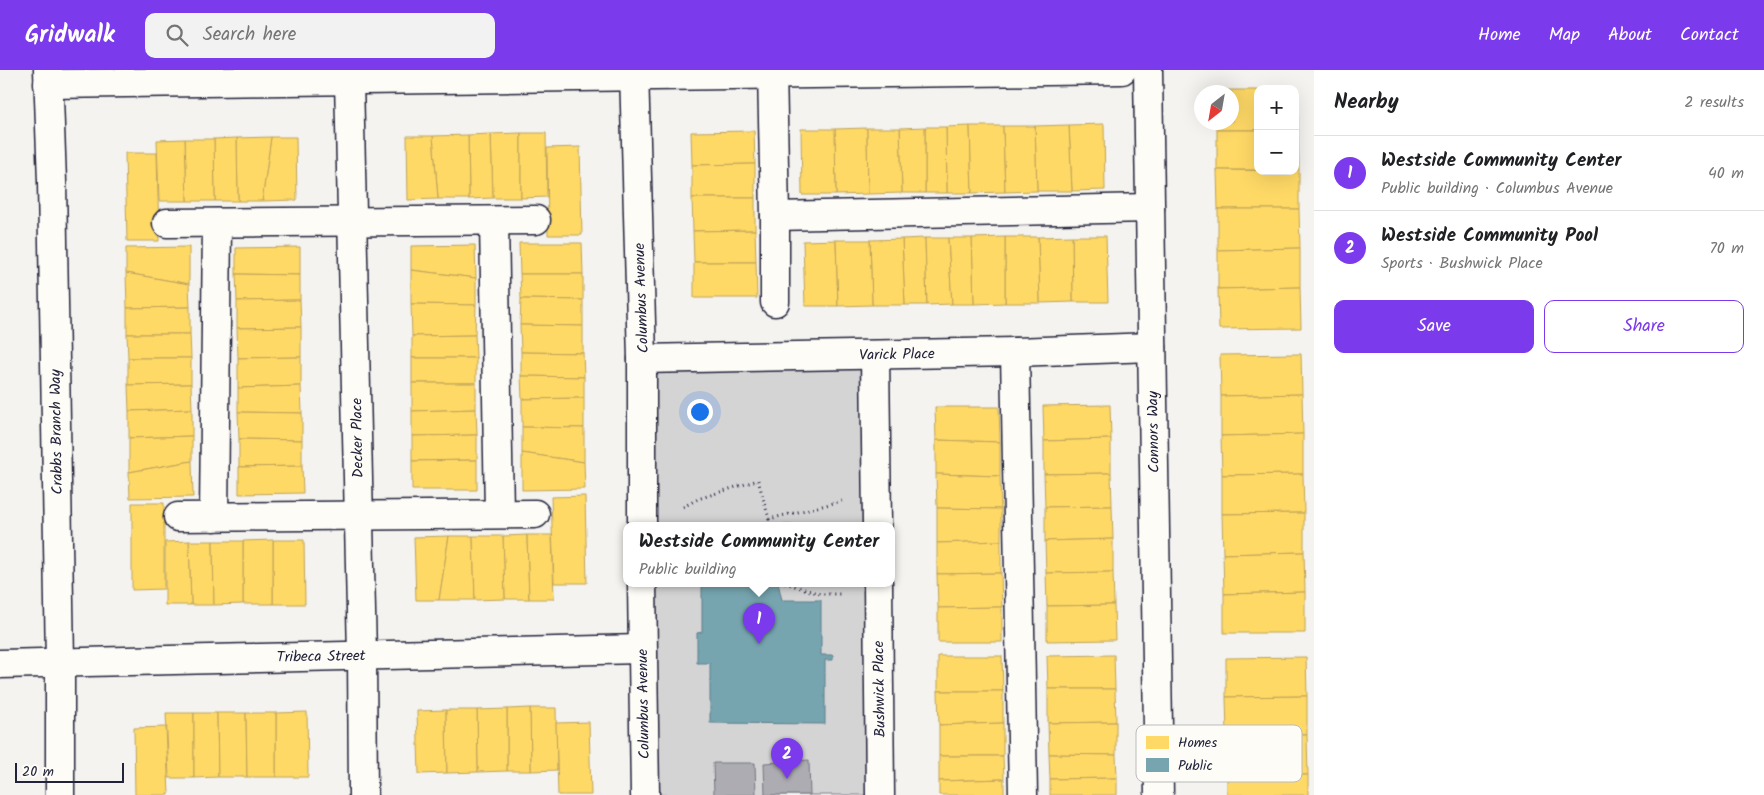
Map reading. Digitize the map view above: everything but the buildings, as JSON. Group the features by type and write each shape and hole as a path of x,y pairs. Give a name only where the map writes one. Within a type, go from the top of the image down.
{"street":[{"path":"48,77 349,80 634,73 1122,70"},
{"name":"Connors Way","path":"1148,70 1158,725"},
{"path":"772,72 775,302"},
{"name":"Columbus Avenue","path":"634,73 642,359 642,522"},
{"name":"Crabbs Branch Way","path":"48,77 52,192 60,662 60,795"},
{"name":"Decker Place","path":"349,80 362,655 363,795"},
{"path":"775,216 1150,208"},
{"path":"167,223 536,220"},
{"path":"494,221 499,513"},
{"path":"214,516 217,223"},
{"name":"Varick Place","path":"642,359 1016,352 1152,347"},
{"path":"1016,352 1023,795"},
{"path":"875,355 877,522"},
{"path":"178,517 535,514"},
{"name":"Columbus Avenue","path":"642,587 644,795"},
{"name":"Bushwick Place","path":"878,587 880,795"},
{"name":"Tribeca Street","path":"0,664 642,649"},
{"name":"Connors Way","path":"1159,782 1159,795"}],"path":[{"path":"683,507 698,499 758,480 769,522"},
{"path":"768,519 842,501"},
{"path":"798,587 820,594 843,594"}],"shaded area":[{"path":"875,355 873,522 648,522 649,365"},
{"path":"648,587 874,587 876,795 650,795"},
{"path":"809,760 810,795 765,795 764,763"},
{"path":"713,763 755,763 756,795 714,795"}],"place":[{"name":"Westside Community Center","path":"759,644"},
{"name":"Westside Community Pool","path":"787,779"}]}
